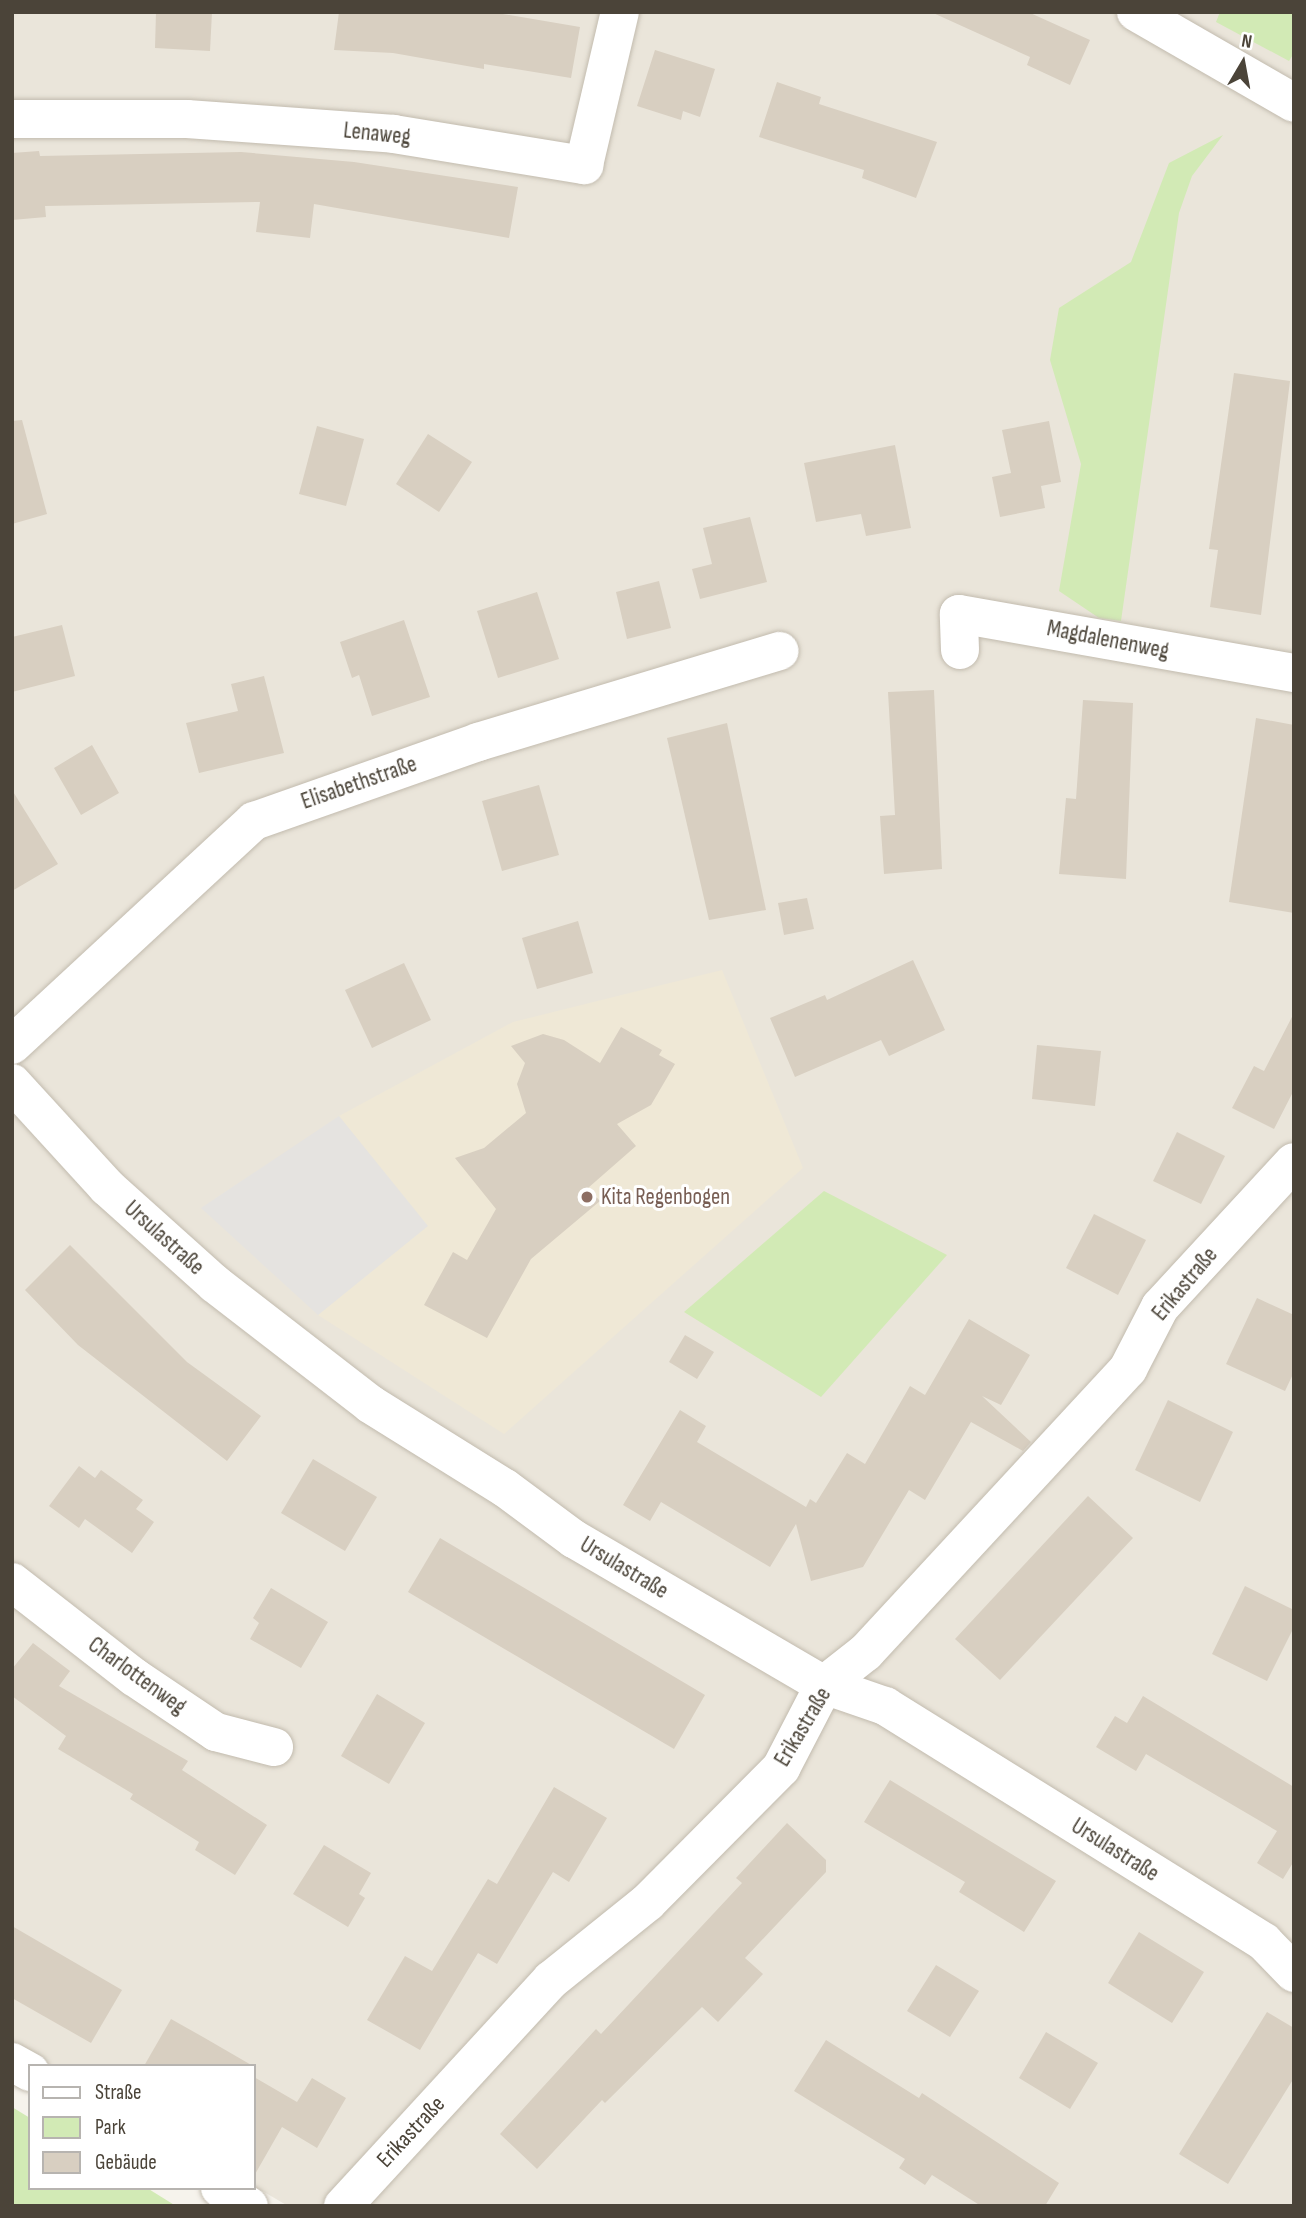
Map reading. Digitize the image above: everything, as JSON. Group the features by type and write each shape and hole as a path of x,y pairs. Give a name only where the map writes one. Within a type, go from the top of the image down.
{"street":[{"name":"Lenaweg","path":"12,119 187,119 394,134 584,165 621,12"},
{"path":"1136,12 1294,103"},
{"name":"Magdalenenweg","path":"960,650 959,614 1294,673"},
{"name":"Elisabethstraße","path":"12,1045 254,821 478,742 780,651"},
{"name":"Ursulastraße","path":"12,1083 107,1187 186,1258 370,1404 505,1488 574,1539 824,1685 885,1706 1264,1942 1294,1973"},
{"name":"Erikastraße","path":"343,2206 551,1980 648,1902 781,1768 824,1685 866,1652 1128,1368 1160,1307 1294,1162"},
{"name":"Charlottenweg","path":"12,1582 134,1677 216,1732 274,1747"},
{"path":"12,2062 28,2071"},
{"path":"223,2190 249,2206"}],"shaded area":[{"path":"12,12 1294,12 1294,2206 288,2206 256,2187 256,2064 46,2064 12,2044"},
{"name":"Kita Regenbogen","path":"722,970 803,1168 504,1434 318,1315 427,1226 339,1116 513,1022"},
{"path":"339,1116 428,1226 318,1315 201,1208"}],"green space":[{"path":"1220,12 1294,12 1294,53 1289,61 1216,22"},
{"path":"1223,135 1192,176 1179,213 1121,621 1099,618 1059,591 1081,464 1050,360 1059,308 1131,262 1169,163"},
{"path":"824,1191 947,1255 821,1397 684,1312"},
{"path":"12,2107 28,2117 28,2190 150,2190 176,2206 12,2206"}],"building":[{"path":"156,12 212,12 210,51 155,48"},
{"path":"339,12 491,12 580,27 571,78 484,64 484,69 393,53 334,50"},
{"path":"931,12 1028,12 1090,40 1070,85 1027,65 1030,57"},
{"path":"655,50 715,69 700,117 683,111 681,120 637,106"},
{"path":"777,82 821,97 819,104 937,142 916,198 862,178 864,170 759,137"},
{"path":"39,151 40,156 241,152 354,162 518,187 509,238 314,204 310,238 256,232 260,202 45,206 46,217 12,220 12,153"},
{"path":"1234,373 1290,381 1261,615 1210,607 1218,550 1209,549"},
{"path":"22,420 47,514 12,524 12,421"},
{"path":"1049,421 1061,482 1041,486 1045,508 1000,517 992,477 1011,473 1002,430"},
{"path":"317,426 364,439 346,506 299,494"},
{"path":"428,434 472,462 439,512 396,484"},
{"path":"895,445 911,528 866,536 861,514 816,522 804,463"},
{"path":"750,517 767,582 700,599 692,569 712,564 703,528"},
{"path":"659,581 671,628 627,639 616,592"},
{"path":"537,592 559,659 498,678 477,611"},
{"path":"404,620 430,697 372,716 359,675 352,678 340,642"},
{"path":"62,625 75,676 12,692 12,637"},
{"path":"264,676 284,753 199,773 186,723 238,711 231,684"},
{"path":"934,690 942,869 884,874 880,816 895,815 888,692"},
{"path":"1083,700 1133,703 1126,879 1059,874 1066,798 1076,799"},
{"path":"1256,718 1294,725 1294,913 1229,902"},
{"path":"727,723 766,910 709,920 667,738"},
{"path":"92,745 119,793 81,815 54,768"},
{"path":"539,785 559,855 502,871 482,801"},
{"path":"12,790 58,864 12,891"},
{"path":"807,898 814,929 784,935 778,903"},
{"path":"578,921 593,973 537,989 522,938"},
{"path":"913,960 945,1030 889,1056 881,1040 795,1077 770,1018 825,995 827,1000"},
{"path":"404,963 431,1020 372,1048 345,990"},
{"path":"1294,1013 1294,1090 1274,1129 1232,1108 1254,1066 1264,1071"},
{"path":"621,1027 662,1050 659,1055 675,1064 651,1105 617,1124 636,1146 588,1188 600,1201 531,1259 487,1338 424,1305 453,1252 467,1260 496,1209 455,1158 484,1148 526,1113 517,1084 525,1063 511,1046 543,1034 564,1040 600,1063"},
{"path":"1037,1045 1101,1051 1095,1106 1032,1099"},
{"path":"1177,1132 1225,1156 1201,1204 1153,1181"},
{"path":"1094,1214 1146,1240 1118,1295 1066,1268"},
{"path":"70,1245 187,1362 261,1416 227,1461 78,1345 25,1290"},
{"path":"1257,1298 1294,1315 1294,1372 1285,1391 1226,1364"},
{"path":"969,1319 1030,1355 1001,1405 982,1396 1031,1442 1023,1451 971,1422 925,1500 909,1490 863,1567 811,1581 796,1524 770,1567 661,1502 650,1521 623,1505 680,1410 706,1426 697,1442 806,1507 810,1499 816,1503 847,1453 865,1464 910,1386 925,1395"},
{"path":"685,1335 714,1352 697,1379 669,1362"},
{"path":"1168,1400 1233,1432 1200,1502 1135,1470"},
{"path":"313,1459 377,1497 345,1551 281,1513"},
{"path":"79,1466 95,1478 101,1470 143,1500 136,1509 154,1522 132,1553 85,1519 79,1528 49,1506"},
{"path":"1088,1496 1133,1538 1000,1680 955,1639"},
{"path":"440,1538 705,1695 674,1749 408,1592"},
{"path":"1245,1586 1294,1610 1294,1627 1267,1681 1212,1654"},
{"path":"271,1588 328,1622 301,1668 250,1639 259,1623 253,1618"},
{"path":"33,1643 70,1671 59,1686 188,1761 182,1770 267,1825 235,1875 195,1850 199,1842 130,1799 133,1794 58,1749 66,1736 12,1696 12,1669"},
{"path":"377,1694 425,1723 389,1784 341,1756"},
{"path":"1143,1696 1294,1787 1294,1861 1283,1879 1257,1863 1277,1831 1146,1754 1136,1771 1096,1747 1115,1716 1127,1723"},
{"path":"890,1780 1056,1881 1024,1932 959,1892 965,1882 864,1822"},
{"path":"554,1787 607,1818 569,1882 553,1872 497,1964 478,1953 420,2050 367,2020 405,1956 432,1971 488,1879 497,1884"},
{"path":"787,1823 826,1860 826,1872 745,1958 763,1974 718,2022 702,2007 605,2103 602,2100 537,2169 500,2134 596,2029 601,2034 742,1883 736,1878"},
{"path":"324,1845 371,1873 359,1894 365,1898 348,1927 293,1894"},
{"path":"12,1926 122,1990 91,2043 12,1998"},
{"path":"1139,1932 1204,1972 1172,2023 1108,1983"},
{"path":"936,1965 979,1991 950,2037 907,2011"},
{"path":"1267,2012 1294,2028 1294,2078 1228,2184 1179,2154"},
{"path":"171,2019 250,2064 145,2064"},
{"path":"1046,2032 1098,2063 1070,2109 1019,2078"},
{"path":"826,2040 919,2098 922,2093 1059,2183 1045,2206 981,2206 932,2175 925,2185 899,2168 905,2159 794,2091"},
{"path":"256,2078 297,2102 312,2078 346,2098 317,2148 282,2127 256,2172"}],"place":[{"name":"Kita Regenbogen","path":"587,1197"}]}
